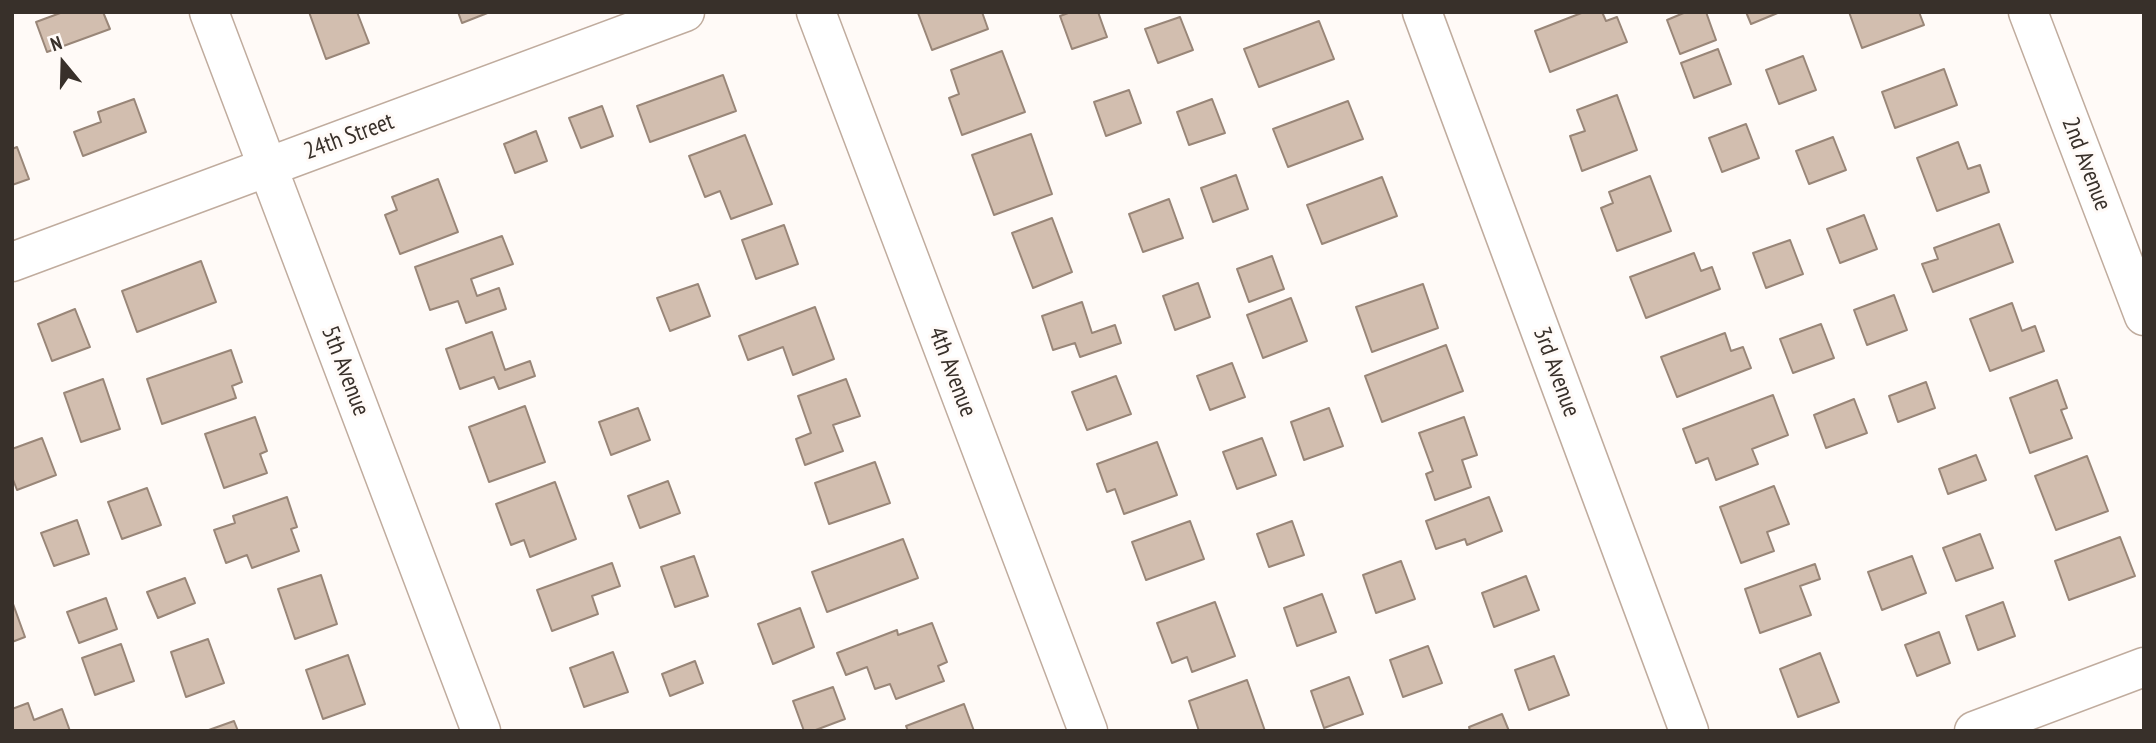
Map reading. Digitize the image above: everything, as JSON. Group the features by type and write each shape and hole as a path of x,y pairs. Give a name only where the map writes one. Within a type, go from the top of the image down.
{"street":[{"name":"5th Avenue","path":"209,12 481,731"},
{"name":"24th Street","path":"12,262 685,12"},
{"name":"4th Avenue","path":"816,12 1088,731"},
{"name":"3rd Avenue","path":"1422,12 1689,731"},
{"name":"2nd Avenue","path":"2028,12 2144,316"},
{"path":"1974,731 2144,667"}],"building":[{"path":"63,12 103,12 110,29 47,52 36,22"},
{"path":"309,12 357,12 369,43 326,59"},
{"path":"458,12 490,12 462,23"},
{"path":"982,12 988,29 932,50 918,13"},
{"path":"1071,12 1098,12 1107,37 1072,49 1060,16"},
{"path":"1584,12 1602,12 1606,21 1617,17 1627,42 1550,72 1535,31"},
{"path":"1686,12 1706,12 1716,40 1680,54 1667,20"},
{"path":"1746,12 1780,12 1751,24"},
{"path":"1849,12 1919,12 1924,25 1862,48"},
{"path":"1180,17 1193,50 1158,63 1145,29"},
{"path":"1319,21 1334,59 1259,87 1244,49"},
{"path":"1718,49 1731,84 1694,98 1681,63"},
{"path":"1002,51 1025,112 962,135 949,98 959,94 951,70"},
{"path":"1803,56 1816,90 1779,104 1766,70"},
{"path":"1944,69 1957,105 1895,128 1882,92"},
{"path":"723,75 736,111 650,142 637,106"},
{"path":"1129,90 1141,123 1106,136 1094,102"},
{"path":"1617,95 1637,150 1582,171 1570,136 1585,131 1577,110"},
{"path":"134,99 146,132 83,156 74,132 101,122 98,112"},
{"path":"1212,99 1225,133 1189,145 1177,112"},
{"path":"1348,101 1363,139 1288,167 1273,129"},
{"path":"602,106 613,136 581,148 569,118"},
{"path":"1746,124 1759,158 1722,172 1709,138"},
{"path":"536,131 547,161 515,173 504,144"},
{"path":"1031,134 1052,194 994,215 972,155"},
{"path":"745,135 772,204 731,219 720,191 705,197 689,156"},
{"path":"1833,137 1846,170 1809,184 1796,151"},
{"path":"1958,142 1968,169 1980,165 1989,192 1937,211 1917,158"},
{"path":"17,147 29,179 12,185 12,149"},
{"path":"1236,175 1248,209 1213,222 1201,188"},
{"path":"1650,176 1671,231 1617,251 1601,208 1613,203 1609,192"},
{"path":"1382,177 1397,216 1322,244 1307,205"},
{"path":"438,179 458,232 400,254 385,215 397,210 392,197"},
{"path":"1169,199 1183,238 1143,252 1129,214"},
{"path":"1864,215 1877,249 1840,263 1827,229"},
{"path":"1052,218 1072,272 1033,288 1012,233"},
{"path":"1999,224 2013,262 1933,292 1922,264 1938,259 1934,248"},
{"path":"784,225 798,264 756,279 742,240"},
{"path":"502,236 513,264 471,279 477,296 499,288 506,309 466,323 458,301 430,310 415,267"},
{"path":"1790,240 1803,274 1766,288 1753,253"},
{"path":"1694,253 1701,271 1712,267 1720,289 1646,318 1630,277"},
{"path":"1272,256 1284,289 1249,302 1237,269"},
{"path":"201,261 216,302 137,332 122,291"},
{"path":"1198,283 1210,317 1175,330 1163,296"},
{"path":"698,284 710,316 670,331 657,298"},
{"path":"1423,284 1438,328 1372,352 1356,307"},
{"path":"1894,295 1907,330 1867,345 1854,310"},
{"path":"1291,298 1307,341 1263,358 1247,315"},
{"path":"1082,302 1092,333 1115,325 1121,343 1080,357 1075,343 1053,350 1042,316"},
{"path":"2012,303 2022,331 2035,326 2044,351 1990,371 1970,319"},
{"path":"815,307 834,359 793,375 783,347 748,360 739,336"},
{"path":"75,309 90,347 52,361 38,324"},
{"path":"1821,324 1834,358 1793,373 1780,339"},
{"path":"492,332 505,370 530,361 535,376 499,389 494,377 460,389 446,349"},
{"path":"1725,333 1731,351 1743,347 1751,368 1677,397 1661,357"},
{"path":"1446,345 1463,391 1382,422 1365,376"},
{"path":"231,350 242,382 232,386 236,398 162,424 147,379"},
{"path":"1232,363 1245,397 1210,410 1197,376"},
{"path":"1116,376 1131,414 1087,430 1072,392"},
{"path":"103,379 120,429 81,442 64,393"},
{"path":"846,379 860,416 833,425 843,451 805,465 796,439 811,433 798,396"},
{"path":"2057,380 2067,408 2061,410 2072,438 2030,453 2010,398"},
{"path":"1926,382 1935,408 1898,422 1889,396"},
{"path":"1773,395 1788,435 1752,449 1758,464 1716,480 1708,458 1696,463 1683,429"},
{"path":"1854,399 1867,433 1826,448 1814,415"},
{"path":"525,406 545,462 489,482 469,427"},
{"path":"638,408 650,440 611,455 599,422"},
{"path":"1329,408 1343,446 1304,460 1291,422"},
{"path":"255,417 267,451 260,454 267,473 224,488 205,434"},
{"path":"1464,417 1477,455 1462,460 1471,487 1435,500 1426,474 1433,471 1419,433"},
{"path":"42,438 56,475 17,490 12,477 12,449"},
{"path":"1262,438 1276,475 1237,489 1223,452"},
{"path":"1157,442 1177,495 1124,514 1115,489 1107,492 1097,464"},
{"path":"1976,455 1986,480 1948,494 1939,469"},
{"path":"2087,456 2108,511 2056,530 2035,476"},
{"path":"875,462 890,503 829,524 815,483"},
{"path":"668,481 680,513 640,528 628,496"},
{"path":"555,482 576,539 530,557 524,540 511,545 496,504"},
{"path":"1774,486 1789,524 1767,532 1774,551 1741,563 1720,507"},
{"path":"147,488 161,525 122,539 108,502"},
{"path":"287,497 297,527 291,529 299,551 252,568 247,555 226,563 214,530 235,523 233,516"},
{"path":"1489,497 1502,531 1467,545 1465,539 1436,549 1426,521"},
{"path":"77,520 89,554 54,566 41,533"},
{"path":"1190,521 1204,559 1146,580 1132,542"},
{"path":"1292,521 1304,555 1269,567 1257,534"},
{"path":"1980,534 1993,568 1956,581 1943,548"},
{"path":"2120,537 2135,576 2069,600 2055,561"},
{"path":"903,539 918,578 827,612 812,572"},
{"path":"694,556 708,596 675,607 661,567"},
{"path":"1912,556 1926,593 1882,610 1868,572"},
{"path":"1401,561 1415,599 1376,613 1363,575"},
{"path":"612,563 620,586 592,596 598,614 552,631 537,590"},
{"path":"1815,564 1820,579 1800,586 1811,615 1760,633 1745,589"},
{"path":"321,575 337,624 295,639 278,589"},
{"path":"1526,576 1539,610 1494,627 1482,593"},
{"path":"185,578 195,603 158,618 147,592"},
{"path":"1322,594 1336,632 1297,646 1284,608"},
{"path":"106,598 117,629 79,643 67,612"},
{"path":"12,601 25,637 12,642"},
{"path":"1215,602 1235,656 1192,672 1187,657 1172,663 1157,623"},
{"path":"2003,602 2015,636 1978,650 1966,616"},
{"path":"800,608 814,647 773,664 758,624"},
{"path":"932,623 947,662 938,666 944,681 896,699 890,684 875,689 867,667 846,675 837,653 897,630 898,635"},
{"path":"1939,632 1950,663 1917,676 1905,645"},
{"path":"208,639 224,683 186,697 171,652"},
{"path":"121,644 134,681 95,695 82,658"},
{"path":"1428,646 1442,683 1403,697 1390,660"},
{"path":"613,652 628,692 584,707 570,668"},
{"path":"1820,653 1839,702 1798,717 1780,669"},
{"path":"348,655 365,704 323,719 306,670"},
{"path":"1554,656 1569,695 1529,710 1515,670"},
{"path":"695,661 703,683 670,696 662,674"},
{"path":"1349,677 1363,714 1324,728 1311,691"},
{"path":"1247,680 1265,731 1199,731 1189,701"},
{"path":"833,687 845,719 813,731 804,731 793,701"},
{"path":"28,703 34,720 62,709 70,731 12,731 12,709"},
{"path":"964,704 974,731 908,731 906,726"},
{"path":"1502,714 1509,731 1470,731 1469,727"},
{"path":"234,721 238,731 206,731"}]}
